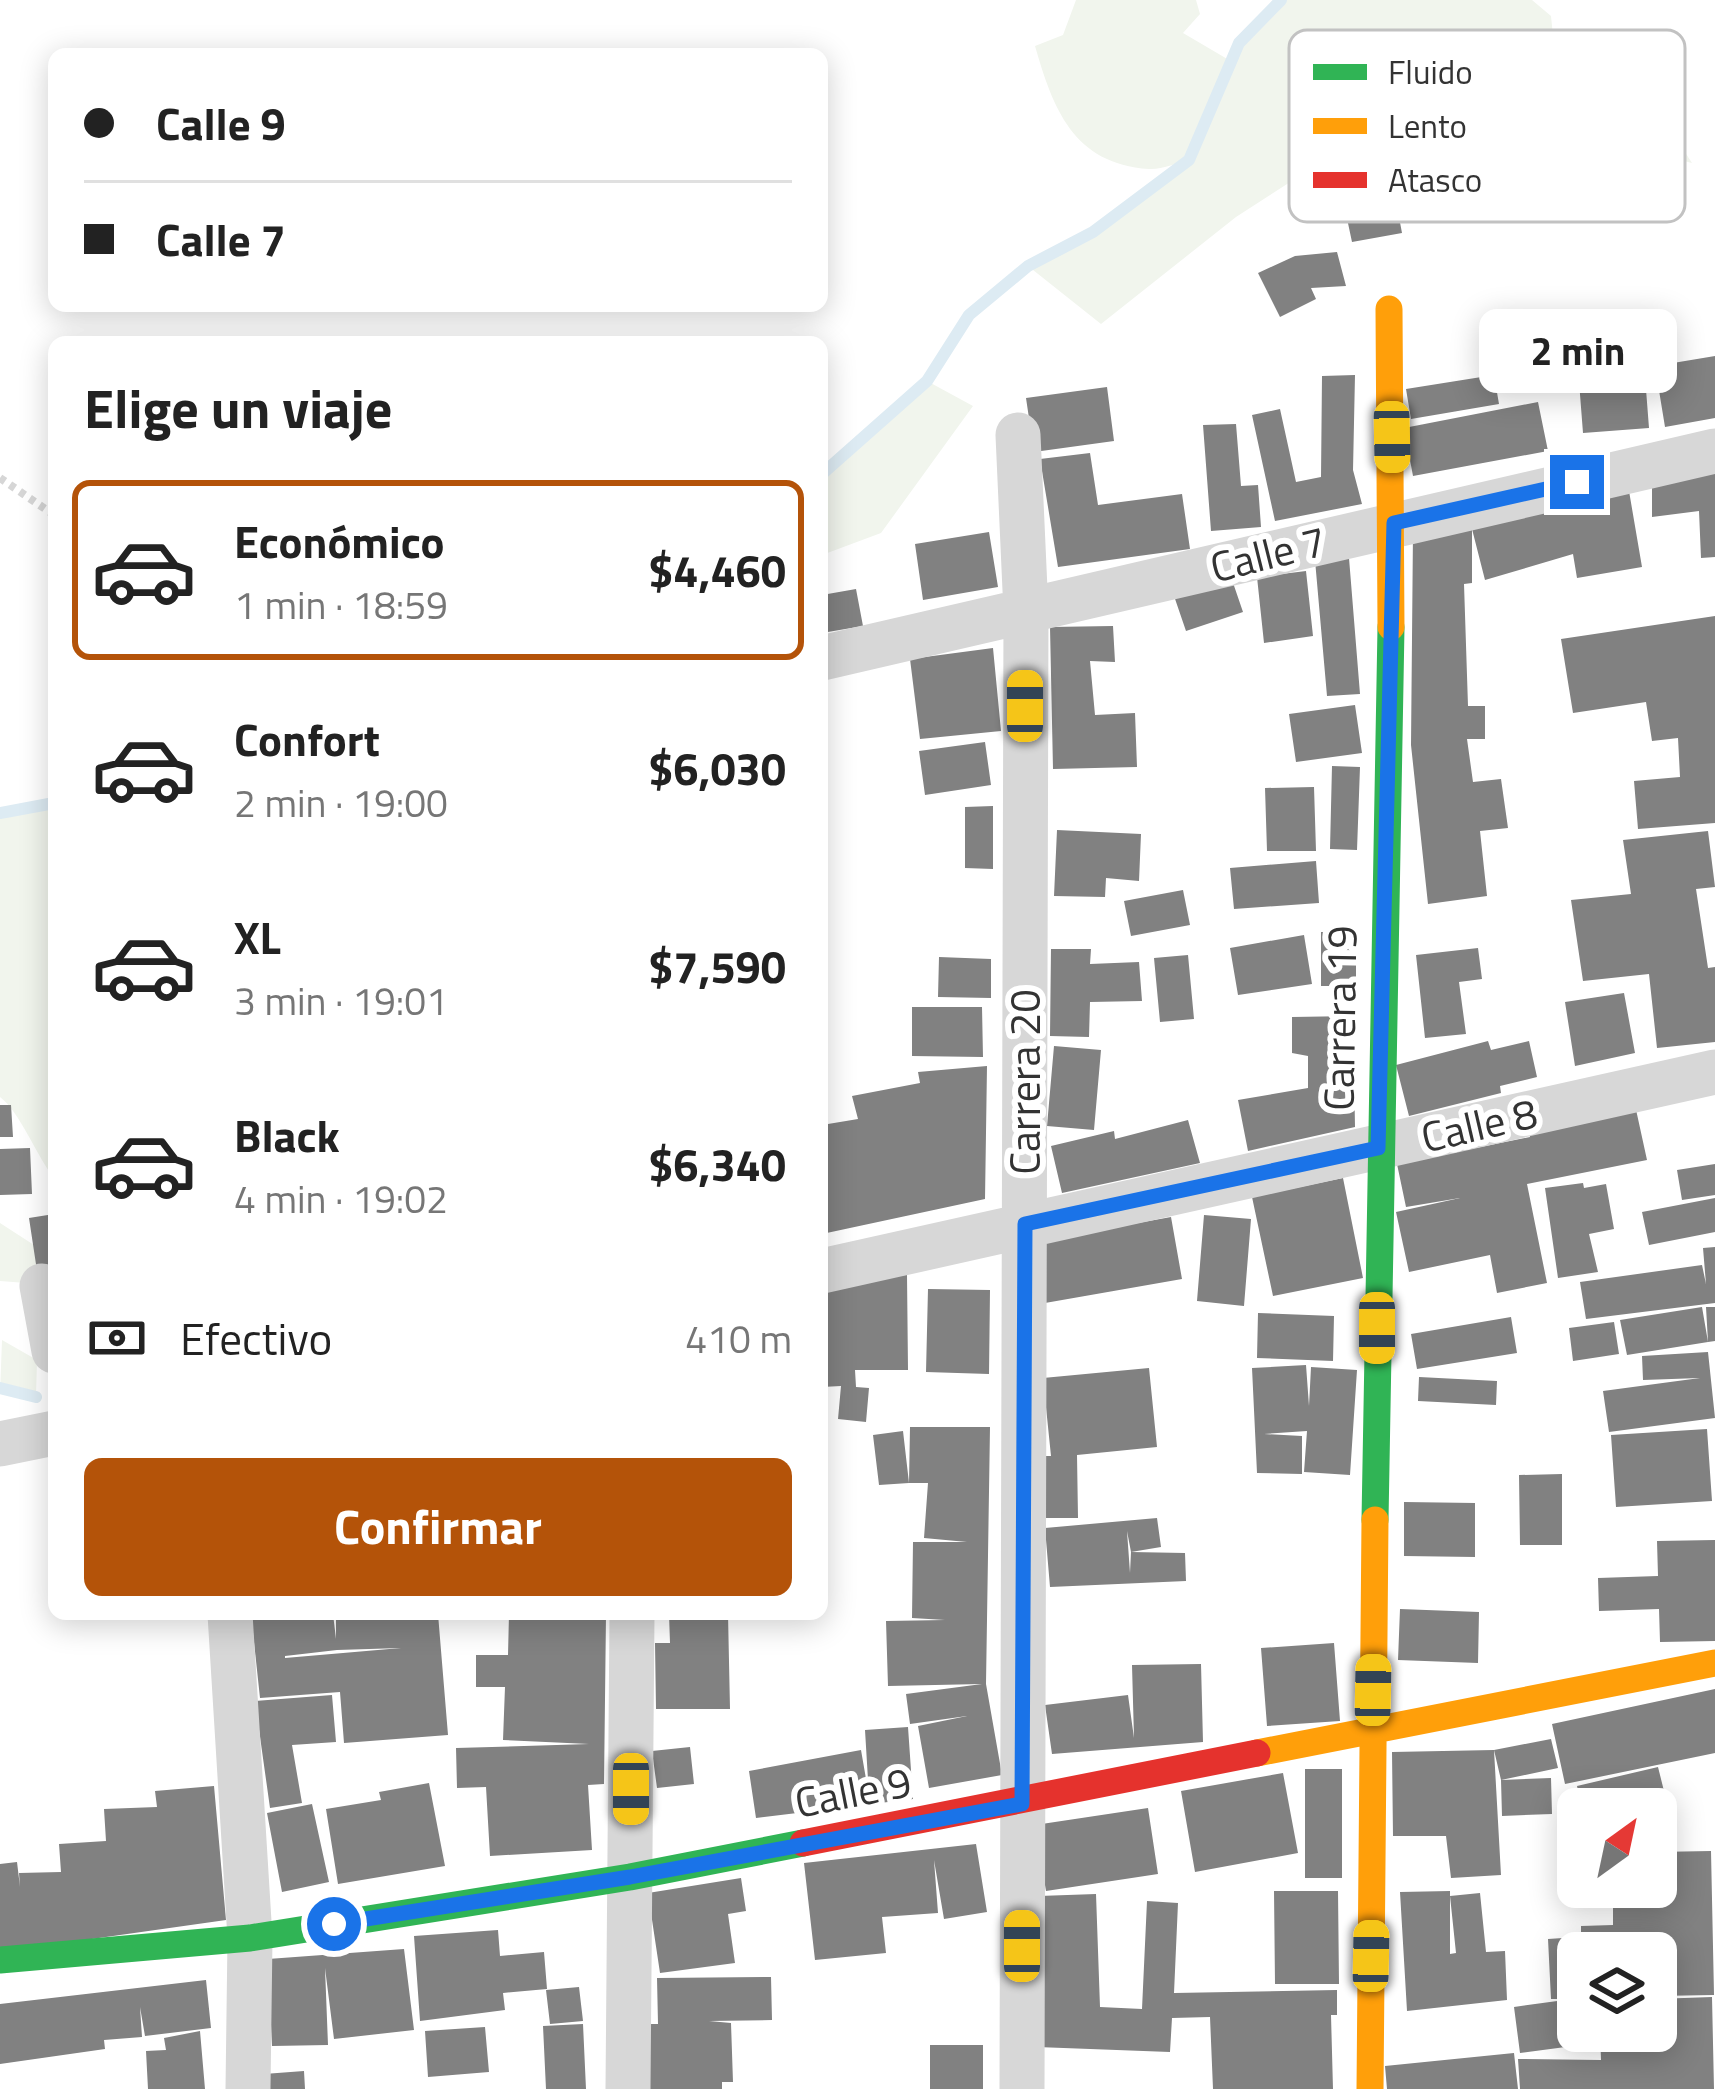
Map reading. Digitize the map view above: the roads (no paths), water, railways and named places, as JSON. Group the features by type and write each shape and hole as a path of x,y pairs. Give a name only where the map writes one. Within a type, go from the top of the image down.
{"street":[{"name":"Carrera 19","path":"1370,2089 1378,1148 1394,523 1389,309"},
{"name":"Carrera 20","path":"1018,435 1025,612 1022,2089"},
{"name":"Calle 7","path":"828,657 1715,452"},
{"name":"Calle 8","path":"828,1270 1715,1072"},
{"path":"42,1286 48,1319"},
{"path":"0,1444 48,1434"},
{"path":"230,1620 250,1938 248,2089"},
{"path":"628,2089 632,1620"},
{"name":"Calle 9","path":"0,1960 250,1938 630,1877 1373,1735 1715,1663"}],"waterway":[{"path":"828,469 927,381 969,315 1028,266 1093,232 1189,160 1239,43 1281,0"},
{"path":"0,813 48,804"},
{"path":"0,1388 36,1397"}]}
